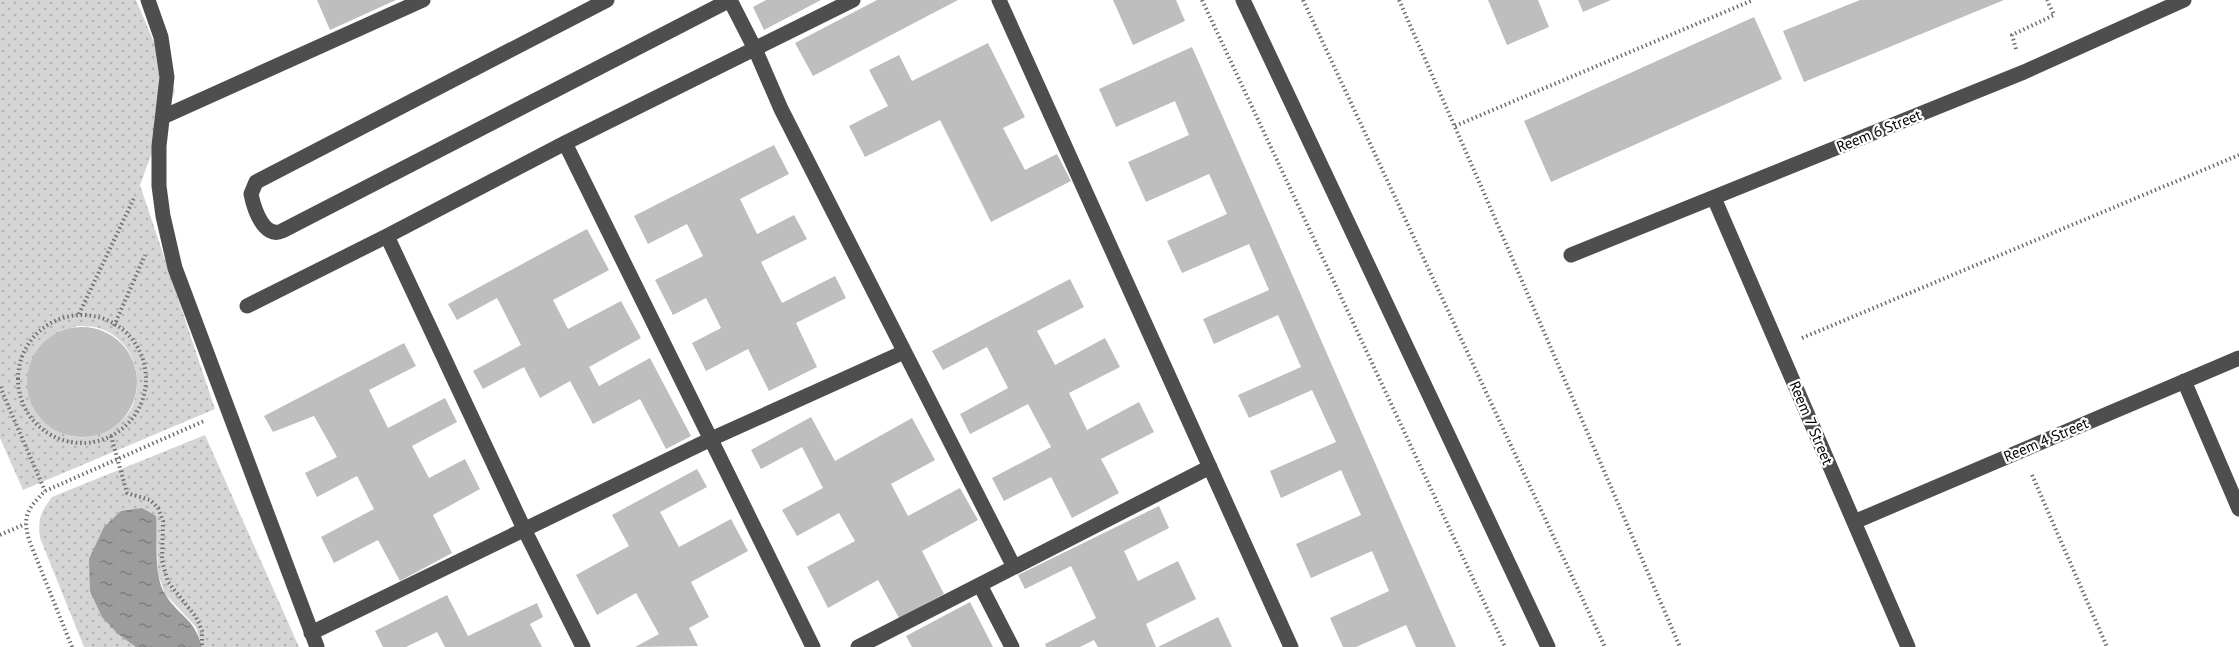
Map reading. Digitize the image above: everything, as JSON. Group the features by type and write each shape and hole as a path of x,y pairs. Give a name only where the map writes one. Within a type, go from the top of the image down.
{"street":[{"path":"148,0 161,37 167,76 159,146 159,176 163,216 175,268 230,410 314,640 525,531 711,440 904,352"},
{"path":"163,117 423,0"},
{"path":"607,0 256,182 251,194 265,228 270,232 282,231 730,0 755,49 781,109 1014,567"},
{"path":"247,306 564,143 854,0"},
{"path":"999,0 1291,647"},
{"path":"1243,0 1548,647"},
{"name":"Reem 6 Street","path":"1571,255 2024,72 2184,0"},
{"path":"564,143 813,647"},
{"name":"Reem 7 Street","path":"1714,198 1908,647"},
{"path":"387,236 525,531 583,647"},
{"name":"Reem 4 Street","path":"1854,522 2239,358"},
{"path":"2184,381 2239,509"},
{"path":"858,647 1210,467"},
{"path":"980,585 1012,647"}],"path":[{"path":"1202,0 1505,647"},
{"path":"1303,0 1605,647"},
{"path":"1399,0 1680,647"},
{"path":"1455,126 1753,0"},
{"path":"2024,72 2012,35 2054,15 2047,0"},
{"path":"1779,348 2239,155"},
{"path":"79,314 139,188"},
{"path":"114,326 163,216"},
{"path":"79,314 100,317 114,326 135,341 144,362 146,383 140,404 128,423 111,435 91,442 70,442 51,435 35,422 24,406 18,385 19,365 27,346 40,330 57,319 79,314"},
{"path":"0,387 45,491"},
{"path":"72,647 29,540 25,524 28,508 45,491 230,410"},
{"path":"111,435 127,493 150,500 158,508 163,521 162,561 168,582 196,617 202,632 202,647"},
{"path":"2021,450 2107,647"},
{"path":"0,535 25,524"}],"shaded area":[{"path":"0,0 136,0 175,91 140,185 215,409 23,490 0,438","holes":["77,326 95,327 118,339 132,358 137,382 132,407 124,418 106,431 83,437 63,433 48,420 38,401 35,380 40,359 53,340"]},
{"path":"205,435 299,647 202,647 196,627 165,594 158,574 156,516 136,647 84,647 40,538 39,526 45,507 52,497"}],"water":[{"path":"142,508 156,516 157,567 161,586 170,602 195,629 202,647 136,647 118,634 102,617 90,591 89,559 104,527 121,511"}],"building":[{"path":"317,0 396,0 330,30"},
{"path":"766,0 821,0 764,30 753,7"},
{"path":"877,0 958,0 813,76 795,43"},
{"path":"1113,0 1176,0 1185,21 1133,45"},
{"path":"1488,0 1538,0 1549,27 1507,45"},
{"path":"1578,0 1611,0 1583,12"},
{"path":"1860,0 2004,0 1804,82 1783,31"},
{"path":"1754,17 1782,79 1551,182 1524,121"},
{"path":"988,43 1025,117 1003,128 1025,170 1057,154 1071,181 991,222 940,120 865,157 849,126 888,106 869,70 899,55 912,81"},
{"path":"1192,47 1456,647 1416,647 1406,625 1356,647 1343,647 1330,618 1389,591 1372,551 1311,578 1296,544 1361,515 1341,470 1281,498 1270,471 1336,442 1312,390 1249,418 1238,395 1301,367 1278,315 1214,344 1203,319 1269,290 1249,244 1182,273 1167,241 1227,214 1209,174 1146,202 1128,162 1189,135 1175,101 1116,127 1099,89"},
{"path":"774,145 789,174 740,199 757,234 794,215 807,239 761,262 782,303 835,276 846,298 796,323 817,367 769,391 748,349 706,371 692,343 721,328 706,298 673,315 655,280 703,256 687,224 648,244 634,216"},
{"path":"587,229 609,270 553,300 568,329 621,301 641,338 589,367 599,386 650,358 691,436 666,449 640,399 593,424 570,381 540,398 524,367 483,389 473,371 521,345 497,298 457,320 448,304"},
{"path":"1070,279 1084,307 1037,331 1055,365 1105,338 1120,367 1069,393 1087,430 1139,402 1154,432 1101,459 1119,493 1072,518 1051,477 1004,501 992,478 1051,447 1028,404 970,434 960,414 1008,388 987,347 943,370 932,351"},
{"path":"82,327 103,331 121,343 133,361 137,382 133,403 121,421 103,433 82,437 61,433 43,421 31,403 27,382 31,361 43,343 61,331"},
{"path":"404,343 416,366 369,390 388,428 445,398 457,422 412,446 429,478 465,459 480,489 433,515 452,553 400,581 378,540 334,563 321,537 374,509 357,476 317,497 305,473 337,457 314,416 273,432 264,416"},
{"path":"811,417 835,461 912,418 935,460 891,484 908,516 960,488 978,520 922,551 944,594 899,618 878,580 828,608 807,567 855,541 839,513 797,536 782,510 823,488 802,447 761,469 751,450"},
{"path":"697,469 707,487 660,512 679,547 731,519 748,551 691,582 709,617 689,628 698,646 635,647 659,634 636,593 597,615 576,575 629,546 612,515"},
{"path":"1159,506 1169,528 1124,551 1138,581 1178,561 1196,599 1146,624 1156,647 1098,647 1094,640 1080,647 1046,647 1045,644 1096,618 1071,566 1025,589 1018,575"},
{"path":"447,595 468,636 537,603 543,617 530,624 542,647 445,647 437,632 406,647 383,647 375,631"},
{"path":"970,602 993,647 912,647 906,636"},
{"path":"1218,617 1232,647 1158,647"}]}
